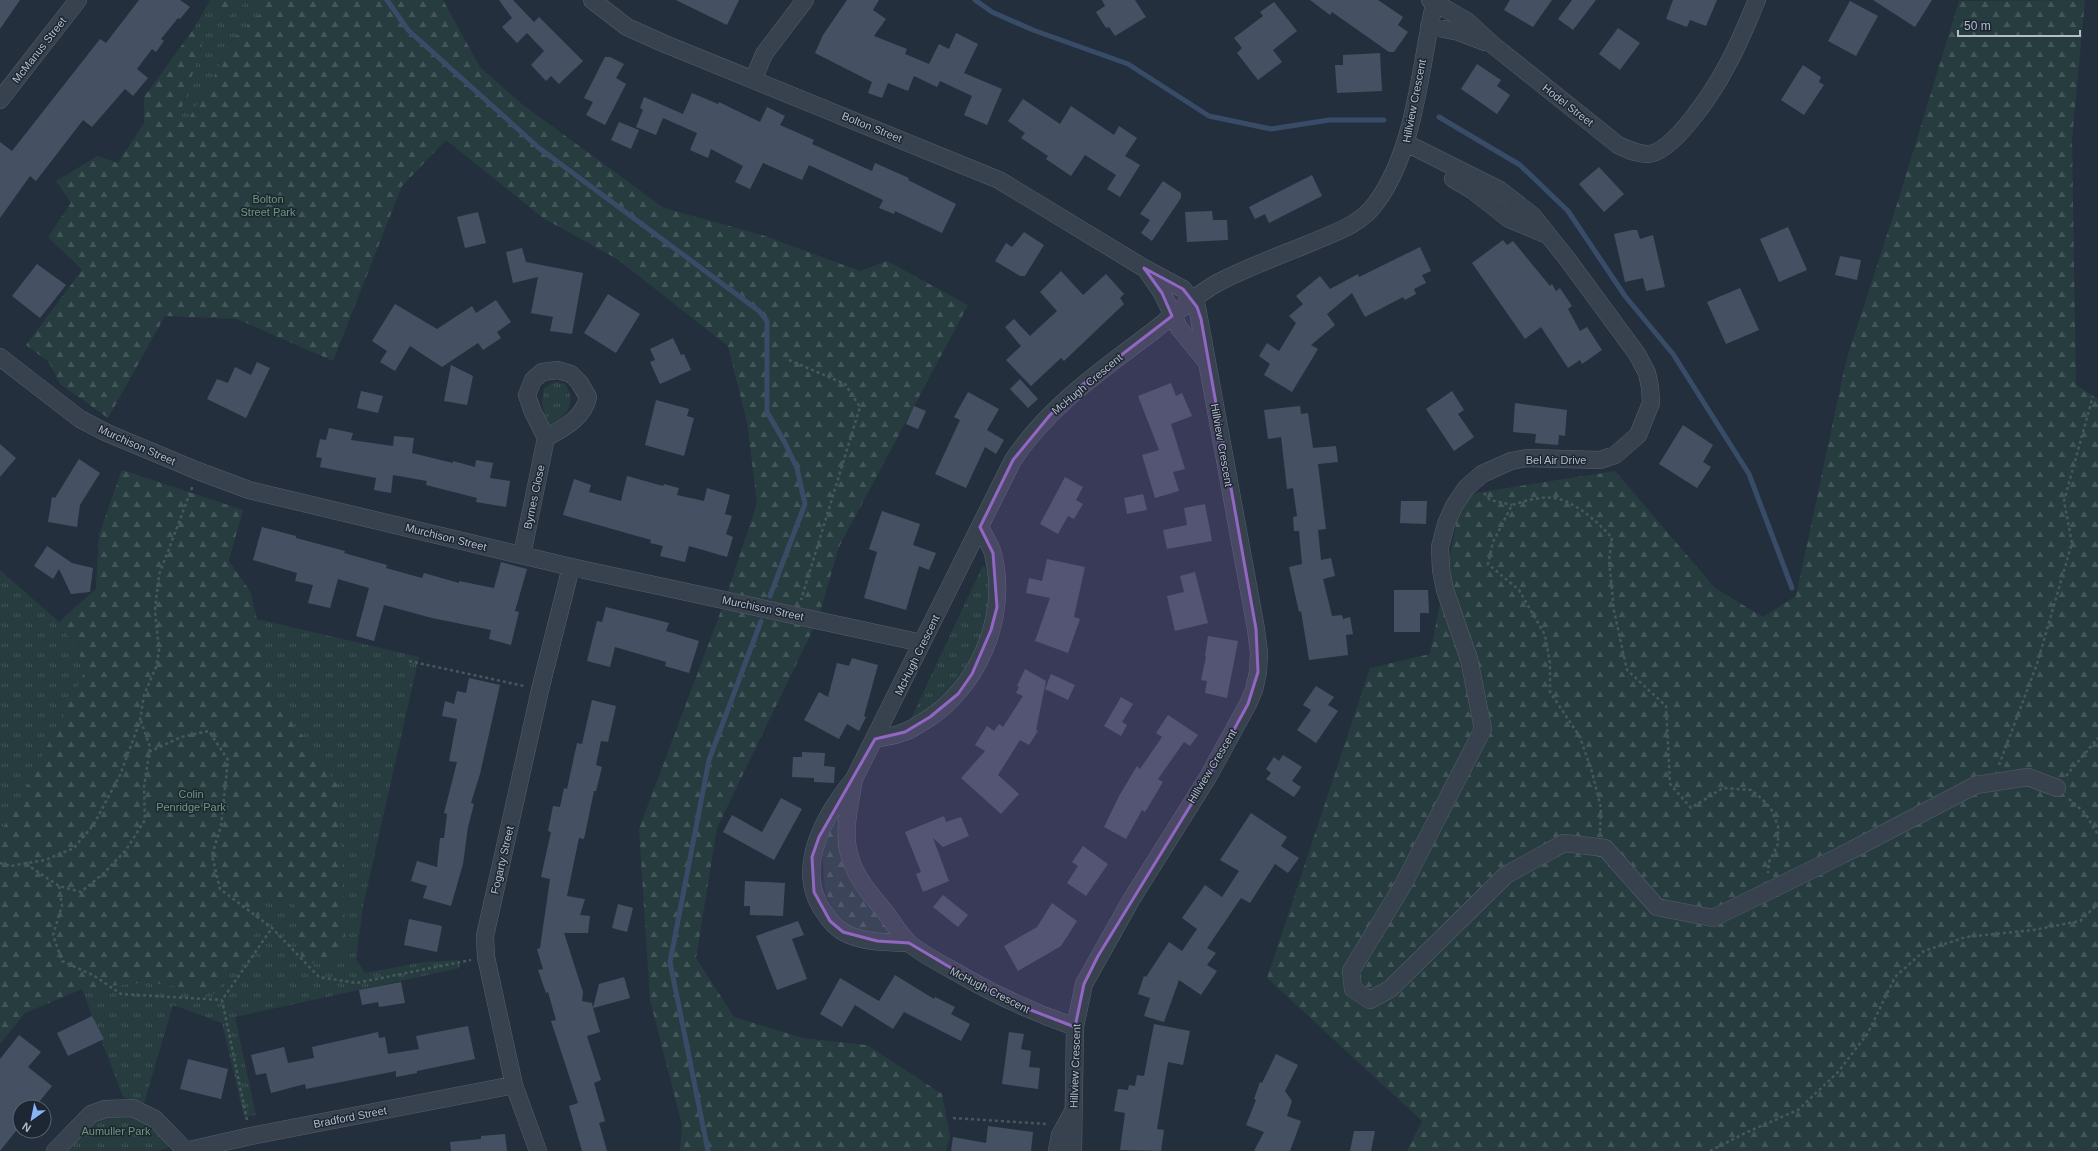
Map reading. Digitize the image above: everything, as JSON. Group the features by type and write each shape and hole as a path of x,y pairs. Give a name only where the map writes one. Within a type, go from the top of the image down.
{"street":[{"name":"McManus Street","path":"0,100 78,0"},
{"name":"Bolton Street","path":"592,0 627,27 999,180 1144,268 1183,289 1193,299"},
{"path":"754,78 764,54 805,0"},
{"name":"Hodel Street","path":"1433,1 1467,21 1493,45 1618,144 1634,152 1648,154 1668,144 1682,131 1713,90 1733,55 1757,0"},
{"name":"Hillview Crescent","path":"1206,361 1179,328 1172,316 1193,299 1219,283 1345,228 1375,205 1386,188 1404,149 1433,1"},
{"name":"Hodel Street","path":"1429,26 1459,32 1493,45"},
{"name":"Bel Air Drive","path":"1404,149 1500,190 1528,211 1545,234 1564,255 1637,354 1646,373 1650,387 1651,403 1638,435 1615,455 1600,460 1528,458 1497,467 1475,480 1466,488 1454,506 1446,524 1440,547 1441,570 1445,590 1465,644 1475,680 1483,729 1403,885 1352,971 1354,989 1370,1000 1390,989 1506,875 1564,843 1599,848"},
{"name":"Bolton Street","path":"1144,268 1162,293 1172,316"},
{"name":"Hillview Crescent","path":"1073,1151 1075,1027 1084,984 1098,956 1169,837 1208,778 1248,704 1254,690 1258,672 1259,653 1256,629 1206,361 1201,319 1193,299"},
{"name":"McHugh Crescent","path":"909,943 857,938 843,932 830,921 819,906 814,892 811,874 812,857 819,837 828,817 854,779 875,739 1013,460 1025,441 1081,386 1172,316"},
{"name":"Murchison Street","path":"0,357 80,419 106,433 198,472 249,490 571,567 922,643"},
{"name":"Byrnes Close","path":"522,555 546,438"},
{"path":"875,739 905,732 930,717 958,694 972,674 983,653 997,607 996,573 993,553 980,527"},
{"name":"Fogarty Street","path":"538,1151 514,1085 486,957 485,936 540,690 571,567"},
{"path":"1599,848 1605,848 1657,907 1713,918 1976,785 2028,777 2057,788"},
{"name":"McHugh Crescent","path":"854,779 847,838 850,857 859,876 875,901 909,943 929,957 1007,1001 1075,1027"},
{"name":"Bradford Street","path":"55,1151 91,1114 105,1109 134,1108 155,1119 185,1151 251,1136 514,1085"},
{"path":"1057,1151 1060,1135 1074,1109"}],"path":[{"path":"789,360 845,384 860,407 796,616"},
{"path":"1993,783 2037,664 2072,543 2064,501 2093,396"},
{"path":"0,863 11,866 45,860 74,848 94,824 120,775 140,721 144,695 156,667 159,651 155,610 159,575 198,472"},
{"path":"1475,480 1490,500 1512,505 1533,499 1555,498 1578,508 1602,526 1612,538 1609,560 1614,612 1627,670 1666,706 1670,754 1670,784 1691,808 1723,788 1750,790 1761,798 1771,809 1778,826 1778,844 1769,862 1767,891"},
{"path":"1512,505 1493,542 1488,564 1519,590 1546,635 1550,663 1550,692 1580,737 1592,772 1601,808 1599,848"},
{"path":"409,661 540,690"},
{"path":"25,864 59,886 81,892 104,873 126,850 145,820 144,787 150,747 140,721"},
{"path":"150,752 181,737 209,731 228,760 221,826 212,855 220,889 272,928 319,977 356,983 486,957"},
{"path":"2098,738 2057,788 2085,813 2098,835"},
{"path":"59,886 62,906 53,935 62,961 93,975 121,994 222,1000"},
{"path":"1710,1151 1745,1133 1798,1110 1838,1072 1868,1033 1895,977 1924,951 1966,937 2033,930 2080,921 2098,904"},
{"path":"251,1136 222,1000 272,928"},
{"path":"953,1118 1065,1126"}],"highlighted area":[{"path":"1144,268 1183,289 1197,307 1201,319 1256,629 1258,672 1248,704 1208,777 1098,956 1084,984 1075,1027 1007,1001 909,943 877,941 843,932 830,921 814,892 812,857 819,837 875,739 905,732 930,717 958,694 972,674 991,630 997,607 993,553 980,527 1013,460 1050,415 1081,386 1172,316 1162,293"}],"green space":[{"path":"210,0 248,0 225,19 209,2"},
{"path":"248,0 256,0 262,13 229,43 212,81 189,118 182,124 181,110 206,32 195,27 209,2 225,19"},
{"name":"Bolton Street Park","path":"256,0 443,0 480,67 523,105 664,208 762,235 860,271 887,261 968,305 839,547 818,619 717,828 696,958 734,1017 803,1038 867,1045 942,1094 950,1136 946,1151 680,1151 682,1125 650,1000 639,829 725,600 757,503 747,422 728,346 617,259 543,218 446,140 402,186 333,361 237,319 165,316 108,418 60,384 49,362 26,345 82,270 48,237 71,203 56,181 98,156 118,163 144,123 144,97 195,27 206,32 181,110 182,123 189,118 212,81 229,43 261,13 259,4"},
{"path":"2085,0 2072,139 2076,385 2098,399 2098,1151 1407,1151 1422,1121 1267,978 1370,668 1430,654 1462,495 1615,471 1715,588 1763,617 1796,596 1846,361 1897,204 1959,1"},
{"path":"555,382 565,384 569,391 570,403 565,414 548,426 542,403 544,388"},
{"name":"Colin Penridge Park","path":"122,470 243,510 215,609 419,657 363,906 356,959 365,973 423,962 459,960 460,968 235,1017 256,1115 244,1117 222,1023 173,1005 144,1103 123,1097 82,989 15,1009 0,1027 0,570 59,622 96,589 99,535"},
{"name":"Colin Penridge Park","path":"122,470 243,510 228,560 250,591 258,623 271,692 338,786 346,950 326,964 302,962 292,899 263,896 252,944 215,993 149,982 82,989 25,1013 0,1044 0,833 15,810 87,667 59,622 96,589 99,535"},
{"path":"983,565 993,578 982,647 951,694 908,725"},
{"path":"847,798 839,826 891,929 886,935 856,932 835,913 825,892 822,847"},
{"name":"Aumuller Park","path":"137,1114 173,1146 158,1151 58,1151 96,1115"}],"building":[{"path":"0,0 20,0 0,29"},
{"path":"139,0 180,0 190,7 180,19 178,18 161,39 164,41 156,52 152,49 137,69 148,78 133,96 125,89 92,127 83,120 36,181 30,176 0,218 0,142 12,151 100,39 106,43"},
{"path":"499,0 513,0 534,22 539,17 583,61 559,84 551,76 546,81 531,65 544,51 527,33 517,43 502,27 512,18"},
{"path":"676,0 739,0 727,25"},
{"path":"847,0 879,0 873,10 886,19 874,36 907,49 905,54 929,64 939,44 949,49 956,33 978,44 964,73 1002,89 987,125 964,115 972,96 940,81 937,87 914,76 908,91 888,83 882,98 868,93 872,82 815,53 823,35"},
{"path":"1102,0 1135,0 1146,17 1115,36 1109,27 1106,28 1096,12 1105,6"},
{"path":"1310,0 1378,0 1403,17 1398,25 1408,32 1394,52 1389,52 1332,12 1330,15"},
{"path":"1510,0 1552,0 1533,27 1504,10"},
{"path":"1572,0 1596,0 1573,30 1558,19"},
{"path":"1673,0 1717,0 1706,26 1690,20 1687,27 1666,19"},
{"path":"1873,0 1932,0 1915,27"},
{"path":"1850,1 1878,16 1856,56 1828,41"},
{"path":"1274,2 1297,31 1273,50 1282,62 1258,80 1237,53 1242,48 1234,38 1263,16 1260,12"},
{"path":"1618,28 1640,43 1620,70 1599,54"},
{"path":"1380,53 1382,91 1337,93 1335,65 1343,65 1343,55"},
{"path":"605,57 610,57 624,64 616,78 626,84 605,125 586,115 593,102 584,98"},
{"path":"1477,64 1501,80 1497,86 1510,95 1497,114 1461,89"},
{"path":"1803,65 1821,77 1819,82 1824,85 1804,115 1781,100"},
{"path":"692,93 718,104 719,102 760,122 767,107 785,116 780,125 814,140 812,144 872,171 875,163 909,178 908,180 956,204 942,233 895,211 894,214 879,208 883,200 809,165 802,180 763,163 750,189 735,182 743,166 711,149 708,158 690,150 697,133 663,118 656,135 636,127 643,110 640,108 644,97 683,114"},
{"path":"1023,99 1060,124 1071,106 1114,135 1119,126 1137,138 1125,156 1140,165 1120,197 1107,189 1116,175 1085,155 1071,176 1046,159 1048,156 1021,138 1025,133 1008,121"},
{"path":"619,122 639,130 631,149 611,140"},
{"path":"1599,167 1624,194 1604,212 1579,184"},
{"path":"1312,175 1322,196 1269,223 1265,214 1255,219 1249,207"},
{"path":"1163,181 1181,193 1181,198 1152,241 1141,233 1150,220 1140,214"},
{"path":"1212,211 1213,220 1227,220 1228,240 1187,242 1185,212"},
{"path":"478,212 486,243 465,248 457,217"},
{"path":"1788,227 1807,270 1779,282 1760,239"},
{"path":"1637,230 1640,239 1653,235 1665,287 1646,291 1643,278 1625,282 1614,234"},
{"path":"1024,232 1044,245 1025,276 1020,276 995,261 1006,243 1012,247"},
{"path":"1503,240 1507,245 1513,241 1550,286 1552,284 1556,291 1560,288 1572,306 1568,309 1580,331 1587,327 1602,350 1582,364 1580,360 1568,368 1541,327 1525,339 1472,263"},
{"path":"1420,247 1431,271 1422,275 1426,283 1414,289 1416,294 1405,300 1403,297 1365,317 1352,293 1327,314 1335,325 1311,345 1318,349 1292,392 1264,375 1270,364 1259,356 1267,343 1279,351 1296,323 1289,316 1303,304 1296,296 1320,276 1330,289 1358,274 1359,277"},
{"path":"522,248 526,262 583,273 572,334 550,331 553,317 531,313 538,277 513,283 506,252"},
{"path":"1840,256 1861,260 1857,280 1835,275"},
{"path":"37,264 66,285 40,318 12,296"},
{"path":"1061,271 1083,295 1106,274 1124,294 1120,298 1124,304 1064,361 1061,358 1031,386 1006,360 1021,346 1005,327 1014,319 1030,336 1057,311 1040,292"},
{"path":"1740,288 1759,330 1726,344 1707,302"},
{"path":"608,294 640,314 616,353 584,333"},
{"path":"496,300 511,322 497,332 501,338 483,350 478,343 442,367 410,346 395,371 380,362 387,351 372,341 395,304 437,329 472,306 476,313"},
{"path":"673,338 681,355 684,354 691,370 660,384 650,362 655,360 650,349"},
{"path":"257,362 270,368 246,418 207,399 217,379 228,383 235,367 251,375"},
{"path":"451,365 473,376 467,405 444,401"},
{"path":"1020,379 1038,399 1028,408 1010,389"},
{"path":"1171,383 1176,396 1182,393 1192,416 1171,424 1185,469 1173,472 1179,491 1155,498 1142,455 1159,450 1138,396"},
{"path":"361,391 383,396 378,413 357,408"},
{"path":"1452,391 1464,410 1458,414 1474,437 1454,451 1426,409"},
{"path":"968,392 999,409 987,430 1004,440 996,454 985,447 966,488 935,474 960,420 954,417"},
{"path":"656,400 689,409 687,416 694,418 684,456 645,445"},
{"path":"1515,403 1567,410 1565,436 1559,435 1558,445 1535,443 1536,434 1513,432"},
{"path":"914,406 926,411 918,429 906,424"},
{"path":"1300,406 1301,414 1308,413 1313,448 1336,446 1338,462 1318,464 1326,529 1318,530 1321,560 1331,558 1335,576 1323,579 1332,616 1342,615 1343,619 1350,617 1353,634 1346,635 1348,655 1309,660 1301,611 1299,612 1289,567 1302,564 1299,531 1294,531 1293,517 1297,516 1293,488 1287,489 1281,437 1268,439 1264,410"},
{"path":"1683,425 1713,445 1703,462 1711,467 1697,488 1659,464"},
{"path":"329,428 353,433 351,440 393,446 394,436 414,438 412,453 453,463 453,461 475,467 476,460 493,463 490,478 510,481 506,507 476,502 477,498 426,485 427,481 393,475 391,493 374,490 376,478 320,467 322,458 316,457 320,439 326,440"},
{"path":"0,444 16,458 0,477"},
{"path":"79,459 100,473 80,505 77,527 48,522 52,497 55,498"},
{"path":"627,476 663,486 664,484 679,488 677,495 704,501 707,488 730,495 725,514 732,516 726,534 733,537 727,557 689,546 685,562 660,556 663,546 650,543 651,540 563,515 574,479 591,485 589,492 621,501"},
{"path":"1065,477 1083,487 1076,500 1083,504 1074,519 1068,516 1058,534 1040,524"},
{"path":"1143,494 1147,510 1127,514 1124,498"},
{"path":"1401,501 1427,501 1426,524 1400,523"},
{"path":"1205,504 1212,541 1167,549 1163,530 1187,525 1184,508"},
{"path":"882,511 920,524 913,545 936,553 929,570 919,566 906,610 864,598 877,552 869,549"},
{"path":"262,527 345,551 344,553 387,565 386,568 422,578 424,573 459,583 459,581 494,588 501,562 527,569 515,611 519,612 511,645 489,639 491,630 432,618 384,605 374,641 356,636 369,588 338,579 330,608 308,603 313,585 295,581 297,573 253,560"},
{"path":"47,546 72,563 93,568 90,592 71,594 59,569 53,579 34,566"},
{"path":"1047,559 1085,567 1074,617 1080,619 1068,653 1035,641 1050,598 1026,593 1029,578 1042,581"},
{"path":"1195,572 1208,623 1175,631 1167,596 1184,592 1180,576"},
{"path":"1394,590 1428,590 1429,613 1420,613 1420,632 1394,632"},
{"path":"606,607 669,623 666,631 699,641 689,673 665,666 666,662 615,647 610,667 587,661 597,621 602,622"},
{"path":"1208,636 1238,641 1227,698 1205,693 1207,681 1201,680 1206,657"},
{"path":"852,658 878,665 864,716 866,717 859,731 847,724 839,739 804,720 819,692 828,697 837,663 849,666"},
{"path":"1025,669 1046,681 1036,730 1038,731 1029,745 1020,740 998,775 1019,794 1001,814 961,778 985,751 975,745 987,726 994,731 999,724 1003,727 1023,696 1016,693 1019,687 1017,686"},
{"path":"1051,674 1075,685 1068,700 1045,689"},
{"path":"469,678 500,685 480,774 471,803 474,804 468,827 463,864 451,906 423,898 427,886 411,881 417,861 437,867 440,838 444,838 447,814 444,813 457,762 449,761 457,719 442,716 445,701 454,704 457,691 466,693"},
{"path":"1316,686 1334,697 1328,705 1338,711 1316,743 1297,730 1311,710 1303,705"},
{"path":"1121,697 1133,704 1122,722 1127,725 1121,736 1104,726"},
{"path":"592,700 616,706 608,742 601,741 596,765 602,767 596,791 594,791 584,839 579,838 567,896 585,899 580,915 590,916 588,933 564,933 583,992 582,1001 592,1003 600,1032 587,1036 601,1080 594,1083 605,1121 599,1123 607,1151 582,1151 569,1106 578,1103 551,1021 556,1020 548,992 546,993 538,970 543,969 537,949 540,948 550,879 541,877 551,832 548,831 553,806 560,807 564,788 567,789 577,743 582,744"},
{"path":"1168,715 1198,735 1190,746 1184,742 1158,779 1163,782 1145,812 1142,810 1126,839 1104,827 1119,796 1137,766 1140,769 1162,737 1156,733"},
{"path":"802,752 825,753 824,766 835,767 834,783 814,782 814,778 792,777 793,757 802,757"},
{"path":"1283,755 1302,767 1292,781 1301,787 1294,797 1266,779 1271,773 1266,769 1274,757 1279,761"},
{"path":"781,798 802,809 774,860 723,832 732,815 762,832"},
{"path":"1251,813 1287,837 1281,846 1299,858 1288,873 1275,864 1250,903 1241,898 1207,948 1216,953 1207,965 1217,971 1201,995 1179,980 1164,1022 1144,1016 1150,998 1138,994 1144,976 1146,977 1169,942 1182,951 1197,929 1182,918 1205,885 1222,897 1239,871 1220,860"},
{"path":"944,816 946,822 961,817 969,836 943,847 933,838 949,881 923,892 916,874 921,872 905,832"},
{"path":"1083,846 1108,864 1086,896 1067,883 1078,866 1072,862"},
{"path":"745,881 785,883 783,916 750,915 750,906 744,906"},
{"path":"943,895 968,915 958,927 933,907"},
{"path":"1052,903 1077,921 1061,946 1018,971 1004,946 1037,927"},
{"path":"618,904 633,908 627,932 612,928"},
{"path":"409,919 442,926 437,952 404,945"},
{"path":"798,921 804,935 792,939 807,979 777,990 756,936"},
{"path":"895,975 934,999 935,997 955,1007 951,1014 970,1024 961,1041 904,1012 893,1029 855,1005 842,1027 820,1014 840,978 879,1001"},
{"path":"624,977 630,998 593,1008 599,984"},
{"path":"401,982 405,1003 379,1007 378,1002 362,1005 359,990"},
{"path":"92,1016 104,1039 68,1056 57,1033"},
{"path":"1154,1024 1190,1031 1183,1065 1168,1062 1157,1129 1164,1130 1161,1151 1120,1150 1125,1113 1114,1111 1118,1089 1128,1090 1129,1085 1135,1086 1137,1075 1144,1076"},
{"path":"468,1026 475,1059 396,1077 396,1071 306,1089 305,1084 271,1093 266,1073 256,1075 251,1055 284,1047 288,1063 314,1058 312,1047 378,1032 379,1038 385,1037 388,1054 419,1049 416,1036"},
{"path":"1009,1032 1024,1034 1021,1049 1031,1051 1029,1067 1040,1068 1038,1089 1002,1084"},
{"path":"19,1035 41,1052 28,1067 52,1086 41,1099 12,1099 12,1136 0,1151 0,1059"},
{"path":"1276,1054 1298,1065 1285,1091 1292,1101 1287,1116 1301,1121 1290,1151 1254,1151 1264,1132 1246,1125 1256,1100 1254,1099 1260,1082 1262,1083"},
{"path":"188,1059 228,1069 221,1099 180,1089"},
{"path":"988,1126 1033,1132 1031,1151 951,1151 953,1137 986,1143"},
{"path":"1354,1131 1375,1131 1371,1151 1350,1151"},
{"path":"505,1134 507,1151 451,1151 450,1142 481,1139 481,1136"}],"waterway":[{"path":"387,0 408,30 539,148 759,311 767,321 767,412 785,443 797,468 805,504 770,596"},
{"path":"975,0 992,12 1033,30 1128,64 1209,116 1271,129 1329,120 1384,120"},
{"path":"1439,117 1520,165 1568,211 1625,296 1673,354 1749,474 1792,588"},
{"path":"708,1151 670,962 709,760 761,621"}]}
